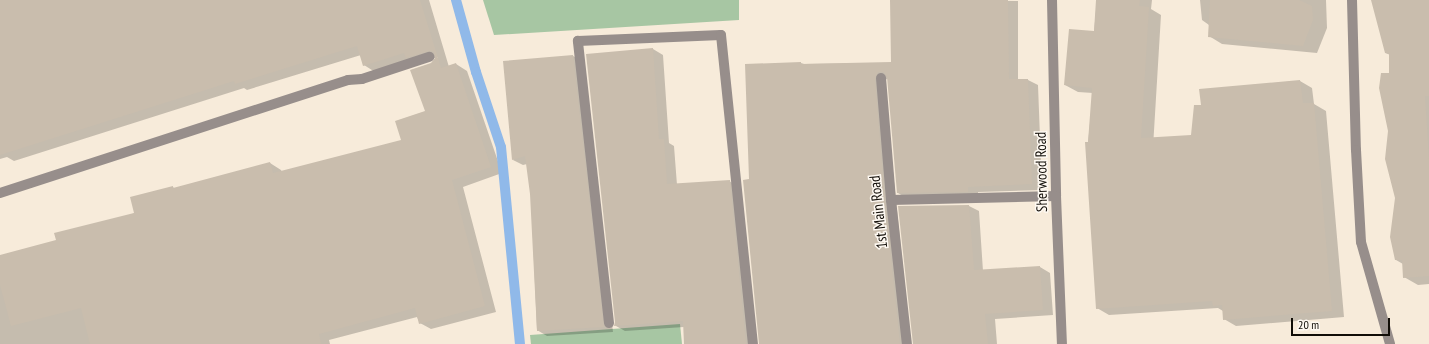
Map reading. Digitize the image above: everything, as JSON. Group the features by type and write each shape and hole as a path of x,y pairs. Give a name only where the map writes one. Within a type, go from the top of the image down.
{"street":[{"name":"Sherwood Road","path":"1052,0 1056,196 1062,344"},
{"path":"1352,0 1356,150 1361,242 1390,344"},
{"path":"610,323 578,41 721,35 753,344"},
{"path":"0,193 348,80 362,79 429,57"},
{"name":"1st Main Road","path":"881,78 891,200 907,344"},
{"path":"891,200 1056,196"}],"green space":[{"path":"483,0 739,0 739,20 494,35"},
{"path":"680,324 682,344 531,344 530,335"}],"building":[{"path":"0,0 420,0 441,68 456,63 491,167 452,180 485,306 419,324 415,308 319,334 321,344 90,344 81,308 11,326 0,285 0,255 56,240 54,233 134,213 130,197 173,186 173,188 270,162 273,173 401,140 395,121 425,111 410,70 431,63 435,58 434,52 430,51 406,58 404,53 363,66 357,46 235,84 234,81 0,155"},
{"path":"890,0 1008,0 1009,79 1028,79 1032,184 968,187 968,192 897,193 887,77 884,72 878,72 875,79 885,201 900,344 759,344 743,180 749,179 745,64 801,62 801,64 891,62"},
{"path":"1096,0 1140,0 1139,6 1149,7 1141,138 1191,135 1194,105 1201,105 1199,89 1300,80 1303,103 1314,103 1332,311 1223,320 1222,305 1213,306 1212,301 1096,309 1085,142 1088,142 1092,88 1064,85 1069,29 1094,31"},
{"path":"1210,0 1299,0 1312,6 1313,20 1303,46 1208,37"},
{"path":"1371,0 1429,0 1429,96 1425,96 1429,159 1429,276 1403,278 1402,260 1395,260 1390,237 1395,198 1385,159 1388,131 1379,88 1381,73 1389,73 1389,54 1385,53"},
{"path":"653,48 659,139 664,139 667,184 730,180 746,344 684,344 683,321 614,326 615,322 586,54"},
{"path":"573,55 604,327 537,331 530,194 525,156 512,160 503,61"},
{"path":"969,205 974,270 1040,266 1043,310 985,314 988,344 913,344 898,206"}],"waterway":[{"path":"456,0 476,72 501,147 520,344"}]}
